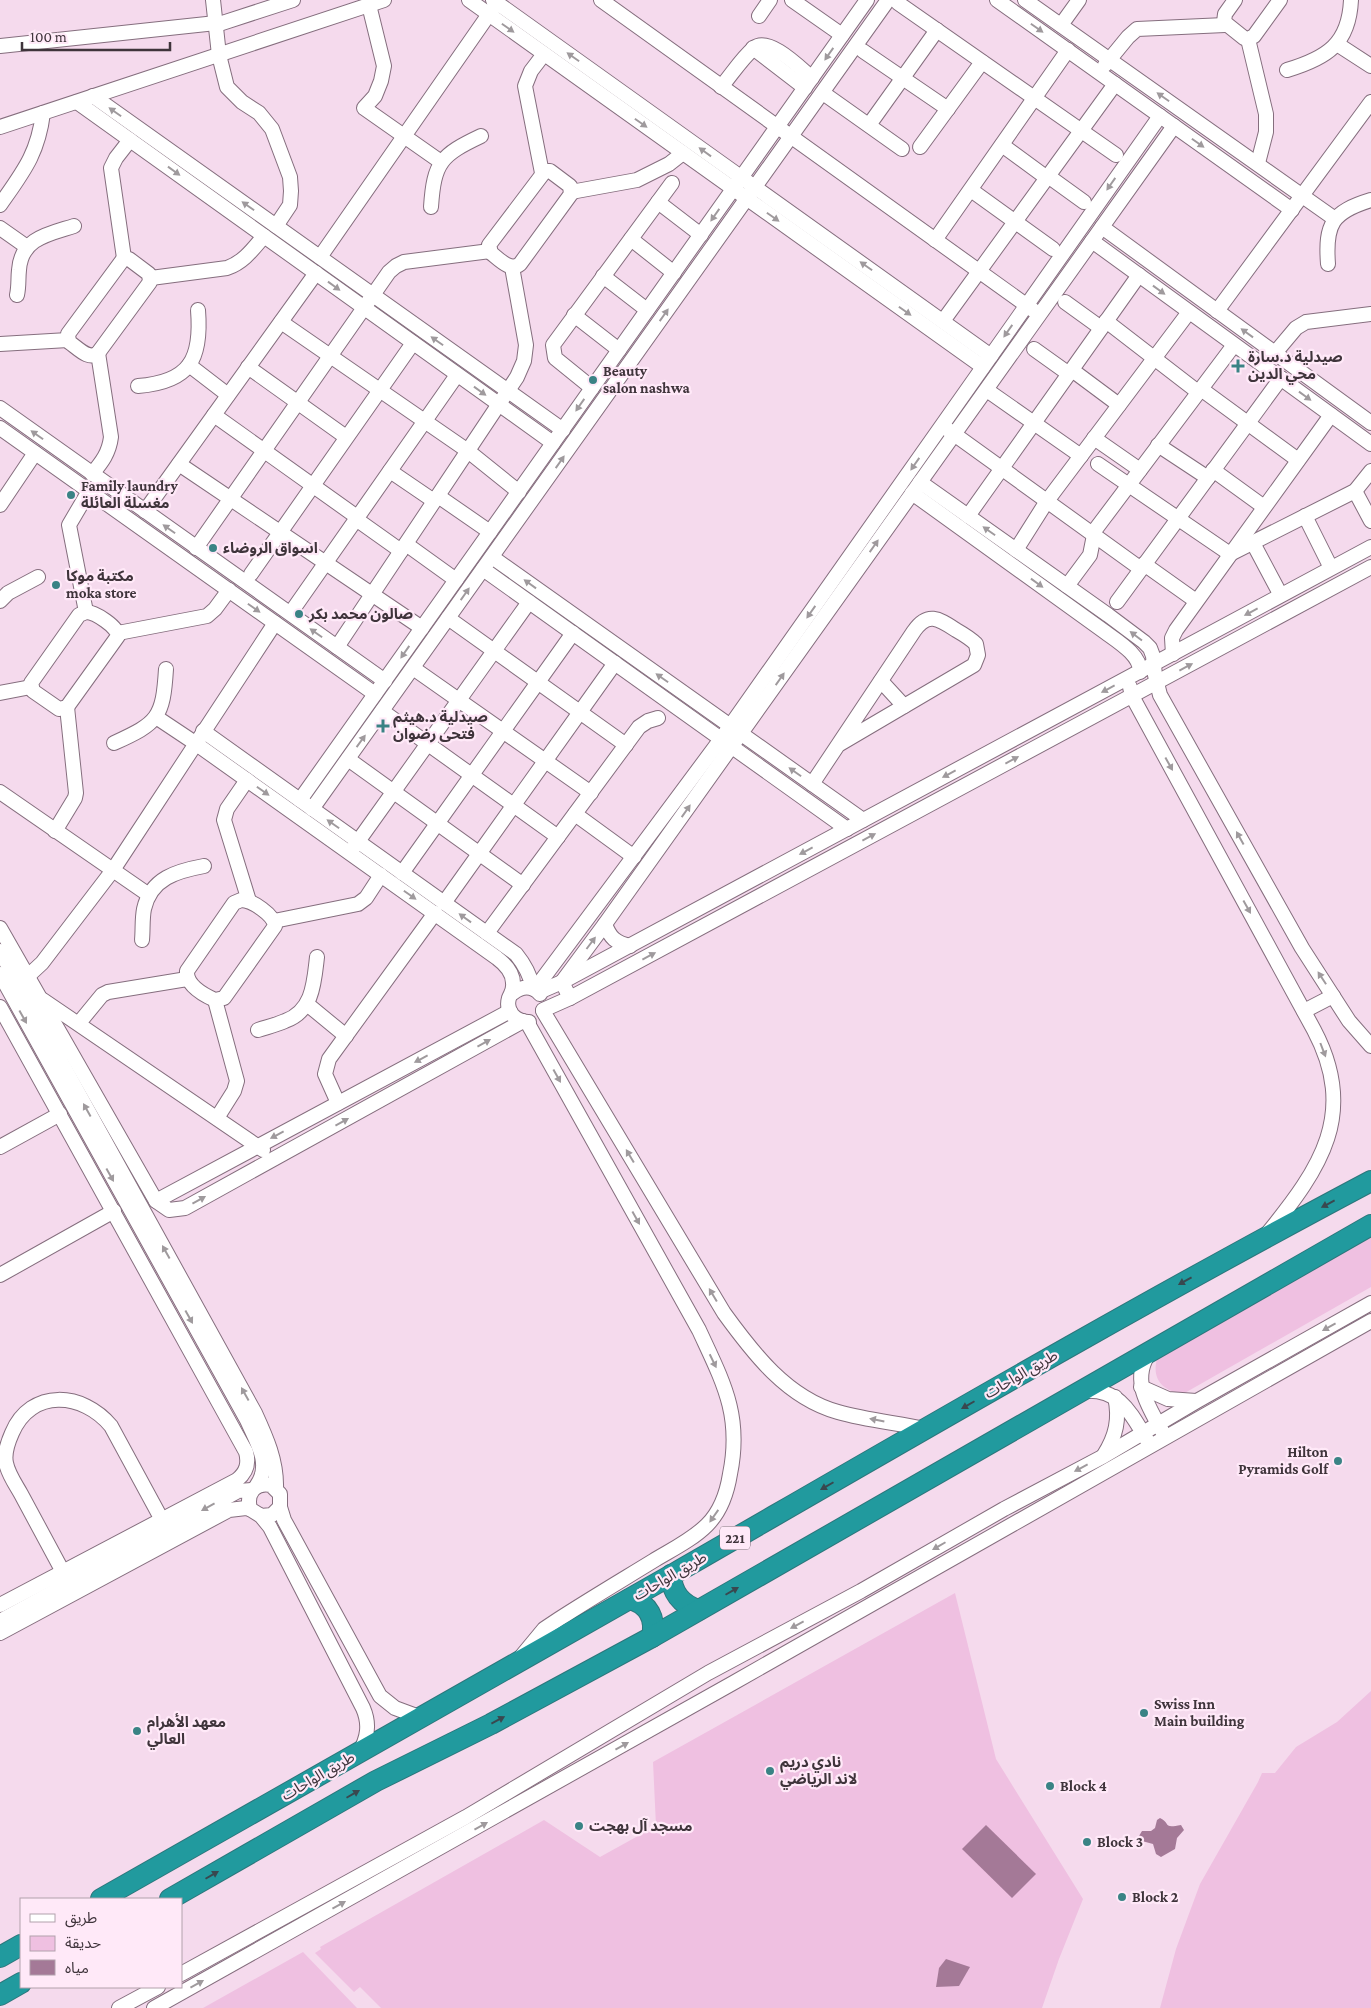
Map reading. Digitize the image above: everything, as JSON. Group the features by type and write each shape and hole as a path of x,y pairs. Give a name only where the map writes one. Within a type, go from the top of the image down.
{"highway":[{"name":"طريق الواحات","path":"103,1898 515,1665 925,1429 1263,1238 1371,1181"},
{"path":"172,1898 376,1781 491,1724 652,1637 1153,1348 1371,1225"},
{"path":"671,1576 674,1591 678,1598 690,1608 698,1610"},
{"path":"630,1599 645,1606 650,1612 653,1620 652,1637"},
{"path":"0,1957 20,1946"},
{"path":"0,1995 20,1984"}],"street":[{"path":"213,0 219,55 228,88 242,102 259,113 272,129 290,176 292,191 290,205 276,226"},
{"path":"0,46 216,24 293,0"},
{"path":"0,127 384,0"},
{"path":"469,0 494,4 604,88 987,361"},
{"path":"601,0 1039,314"},
{"path":"759,16 770,0"},
{"path":"792,0 842,35"},
{"path":"300,800 867,0"},
{"path":"997,0 1292,210"},
{"path":"1025,0 1258,163 1335,220"},
{"path":"1061,25 1079,0"},
{"path":"1225,25 1224,17 1235,0"},
{"path":"1100,73 1132,32 1137,29 1225,25 1248,39 1254,36 1280,0"},
{"path":"1287,70 1323,56 1337,44 1347,28 1351,0"},
{"path":"312,809 822,92 893,2 937,30 1081,131 1144,168"},
{"path":"494,4 544,54 604,88 683,153 737,183"},
{"path":"320,257 494,4"},
{"path":"370,5 384,66 375,96 364,108 441,162"},
{"path":"868,125 937,30"},
{"path":"1248,39 1266,114 1266,132 1258,163"},
{"path":"1337,44 1371,66"},
{"path":"721,87 753,48 762,45 772,46 809,83"},
{"path":"936,240 1068,50"},
{"path":"863,51 948,109"},
{"path":"542,173 525,86 531,71 544,54"},
{"path":"920,147 982,62"},
{"path":"943,321 1115,84"},
{"path":"822,92 902,149"},
{"path":"93,96 155,149 264,236 553,443"},
{"path":"77,102 130,140 155,149 276,226 563,430"},
{"path":"1218,311 1371,102"},
{"path":"0,205 34,152 41,133 43,113"},
{"path":"562,982 670,834 726,743 830,597 942,426 1027,305 1123,156 1160,116"},
{"path":"830,597 916,488 1174,126"},
{"path":"431,207 434,175 441,162 451,151 481,136"},
{"path":"68,340 69,332 124,258 111,168 130,140"},
{"path":"1002,145 1084,202"},
{"path":"512,268 520,264 571,192 637,180 661,169 683,153"},
{"path":"490,251 490,243 542,173 545,171 550,172 570,186 571,192"},
{"path":"592,388 555,358 553,354 555,340 672,183"},
{"path":"970,190 1053,249"},
{"path":"751,193 943,321 987,361"},
{"path":"1328,264 1327,240 1335,220 1354,204 1371,200"},
{"path":"658,202 701,235"},
{"path":"17,295 19,270 27,247 47,233 74,226"},
{"path":"1102,227 1366,420 1351,430"},
{"path":"0,228 27,247"},
{"path":"151,278 227,268 245,259 264,236"},
{"path":"630,239 674,273"},
{"path":"1092,241 1371,444"},
{"path":"196,548 389,272 404,262 490,251 512,268 526,345 524,361 517,377 499,405 337,647"},
{"path":"124,258 129,259 149,274 151,278"},
{"path":"145,512 316,273"},
{"path":"968,516 1139,275"},
{"path":"603,276 648,310"},
{"path":"0,344 68,340 88,356 93,357 98,354 151,278"},
{"path":"1065,302 1154,358 1298,460"},
{"path":"138,386 167,381 179,375 189,365 196,354 200,340 198,310"},
{"path":"1016,550 1047,501 1189,312"},
{"path":"1275,353 1296,328 1306,322 1371,314"},
{"path":"574,315 619,350"},
{"path":"396,331 400,323 406,318"},
{"path":"281,322 468,451 518,492"},
{"path":"633,330 647,339"},
{"path":"250,574 413,343"},
{"path":"1067,586 1090,555 1095,530 1234,345"},
{"path":"1034,349 1119,405"},
{"path":"92,474 104,459 109,449 111,437 98,354"},
{"path":"189,365 228,395"},
{"path":"248,367 346,438"},
{"path":"294,608 457,375"},
{"path":"1117,602 1280,378"},
{"path":"991,393 1080,456"},
{"path":"0,408 384,681"},
{"path":"214,415 357,518 456,580"},
{"path":"1173,654 1172,638 1196,601 1331,415"},
{"path":"942,426 1094,535 1196,601"},
{"path":"0,428 376,694"},
{"path":"1094,438 1140,470"},
{"path":"1158,445 1211,474 1264,507"},
{"path":"0,504 35,453"},
{"path":"179,464 422,628"},
{"path":"1098,464 1230,554"},
{"path":"390,471 490,532"},
{"path":"1230,554 1355,491 1371,471"},
{"path":"528,479 542,487"},
{"path":"916,488 968,516 1108,614 1147,645 1153,656 1156,683 1168,710 1302,948 1349,1021 1371,1046"},
{"path":"916,488 1099,627 1132,655 1140,666 1130,685 1132,696 1320,1042 1329,1067 1333,1092 1331,1131 1327,1143 1309,1177 1288,1208 1263,1238"},
{"path":"86,612 68,525 89,491"},
{"path":"1355,491 1371,521"},
{"path":"1305,516 1328,562"},
{"path":"1253,543 1278,590"},
{"path":"513,993 519,988 526,986 536,990 562,982 1371,547"},
{"path":"492,557 863,820"},
{"path":"212,578 221,565"},
{"path":"0,928 156,1201 169,1210 185,1208 525,1022 536,1019 543,1010 570,998 1371,567"},
{"path":"483,569 847,829"},
{"path":"0,601 8,593 38,577"},
{"path":"1300,585 1309,600"},
{"path":"118,633 117,638 68,707 63,710 56,708 33,691 31,687 32,681 79,615 86,612 93,613 118,633 207,616 215,609 229,590"},
{"path":"354,847 529,602"},
{"path":"1099,627 1108,614"},
{"path":"448,618 626,745"},
{"path":"812,784 918,625 927,619 938,619 976,644 978,655 974,665 838,746"},
{"path":"28,976 42,963 113,870 275,623"},
{"path":"402,873 573,633"},
{"path":"338,1103 327,1080 326,1066 329,1059 580,712 611,660 615,645"},
{"path":"413,668 591,793"},
{"path":"114,743 145,728 156,717 163,703 166,669"},
{"path":"880,681 904,706"},
{"path":"0,693 31,687"},
{"path":"55,831 75,798 76,793 68,707"},
{"path":"1146,721 1155,711 1168,710"},
{"path":"382,711 558,837"},
{"path":"156,717 199,737 300,800 354,847 381,875 487,933 516,954 525,965 536,990 544,1000 543,1010 724,1313 746,1344 774,1374 812,1402 837,1412 925,1429"},
{"path":"487,933 639,727 648,721 658,718"},
{"path":"199,737 247,780 354,847 402,873 505,964 511,973 514,983 513,993 508,1004 510,1011 517,1020 525,1022 699,1330 728,1396 733,1418 735,1441 728,1487 721,1505 706,1526 663,1555 559,1619 544,1630 515,1665"},
{"path":"536,990 657,826 726,743"},
{"path":"348,759 523,885"},
{"path":"970,763 978,779"},
{"path":"247,780 227,809 224,820 249,901"},
{"path":"0,792 149,895"},
{"path":"575,814 634,857"},
{"path":"657,826 670,834"},
{"path":"142,940 144,909 149,895 160,882 173,873 204,866"},
{"path":"274,921 358,904 366,898 381,875"},
{"path":"728,893 735,909"},
{"path":"215,1000 224,998 274,926 272,917 249,901 241,900 234,903 186,971 190,984 215,1000 237,1081 234,1091 217,1118"},
{"path":"605,924 608,933 614,940 630,946"},
{"path":"0,952 145,1238 255,1438 265,1469 248,1502 270,1527 366,1714 367,1732 365,1743 359,1753"},
{"path":"505,964 516,954"},
{"path":"258,1030 286,1021 298,1014 307,1004 313,990 317,957"},
{"path":"525,965 542,970 553,965"},
{"path":"0,974 73,1095 255,1413 270,1448 274,1464 276,1489"},
{"path":"79,1023 102,995 108,992 188,979"},
{"path":"562,982 570,998"},
{"path":"1304,1011 1333,996"},
{"path":"40,998 275,1159"},
{"path":"307,1004 346,1036"},
{"path":"156,1201 510,1011"},
{"path":"0,1621 114,1552 162,1520 237,1480 246,1470 248,1458 114,1211 1,1013"},
{"path":"0,1147 60,1114"},
{"path":"0,1274 114,1211"},
{"path":"132,1244 145,1238"},
{"path":"182,1973 466,1817 708,1672 861,1591 1004,1509 1104,1456 1371,1303"},
{"path":"154,2008 733,1684 1371,1321"},
{"path":"1153,1348 1142,1370 1141,1386 1147,1403 1166,1438"},
{"path":"1141,1386 1168,1399 1197,1401"},
{"path":"1081,1391 1105,1392 1115,1397 1126,1407 1151,1446"},
{"path":"1104,1456 1111,1445 1116,1428 1118,1409 1115,1397"},
{"path":"63,1572 6,1463 9,1439 13,1429 31,1407 49,1400 69,1400 88,1406 104,1418 111,1426 162,1520"},
{"path":"0,1605 63,1572 114,1552 238,1491 255,1488 264,1484 276,1489 280,1494 280,1507 284,1520 380,1696 394,1708 422,1718"},
{"path":"1027,1497 1036,1511"},
{"path":"0,1633 229,1510 246,1508 256,1513 272,1515 280,1507"},
{"path":"1004,1509 1014,1525"},
{"path":"296,1578 311,1570"},
{"path":"310,1606 326,1598"},
{"path":"722,1665 733,1684"},
{"path":"708,1672 719,1691"},
{"path":"119,2008 156,1988"}],"green space":[{"path":"1371,1232 1371,1287 1183,1394 1162,1385 1156,1375 1156,1361 1159,1352"},
{"path":"955,1593 996,1759 1083,1899 1042,2008 381,2008 360,1987 354,1992 315,1953 321,1949 320,1947 544,1820 600,1857 656,1826 653,1762"},
{"path":"1371,1691 1371,2008 1160,2008 1176,1949 1200,1884 1262,1773 1275,1773 1296,1747 1337,1722"},
{"path":"303,1952 357,2008 203,2008"}],"water":[{"path":"1160,1818 1169,1826 1181,1825 1184,1830 1177,1838 1175,1849 1161,1857 1156,1854 1153,1844 1142,1841 1139,1836 1142,1831 1151,1831 1155,1828 1157,1820"},
{"path":"986,1825 1036,1874 1012,1898 962,1849"},
{"path":"946,1959 970,1967 959,1986 936,1987 939,1968"}],"place":[{"name":"صيدلية د.سارة محي الدين","path":"1238,366"},
{"name":"Beauty salon nashwa","path":"593,380"},
{"name":"Family laundry مغسلة العائلة","path":"71,495"},
{"name":"اسواق الروضاء","path":"213,548"},
{"name":"مكتبة موكا moka store","path":"56,585"},
{"name":"صالون محمد بكر","path":"299,614"},
{"name":"صيدلية د.هيثم فتحى رضوان","path":"383,726"},
{"name":"Hilton Pyramids Golf","path":"1338,1461"},
{"name":"Swiss Inn Main building","path":"1144,1713"},
{"name":"معهد الأهرام العالي","path":"137,1731"},
{"name":"نادي دريم لاند الرياضي","path":"770,1771"},
{"name":"Block 4","path":"1050,1786"},
{"name":"مسجد آل بهجت","path":"579,1826"},
{"name":"Block 3","path":"1087,1842"},
{"name":"Block 2","path":"1122,1897"}]}
